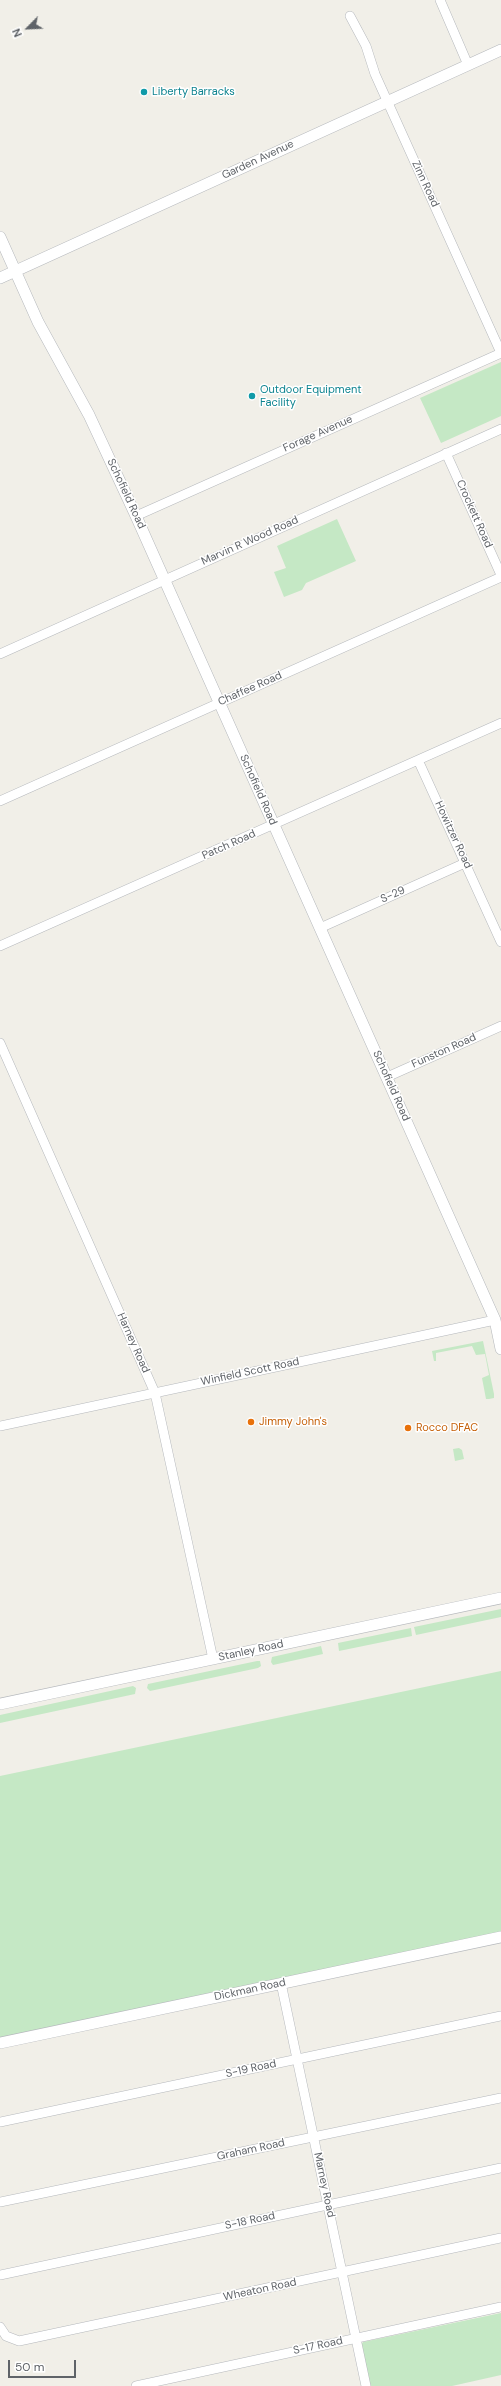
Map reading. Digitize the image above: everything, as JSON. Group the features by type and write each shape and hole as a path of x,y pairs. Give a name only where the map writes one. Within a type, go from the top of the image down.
{"street":[{"path":"440,0 468,65"},
{"name":"Zinn Road","path":"350,16 366,46 375,74 501,353"},
{"name":"Garden Avenue","path":"0,278 501,50"},
{"name":"Schofield Road","path":"0,237 38,322 89,415 165,580 387,1077 498,1320 501,1349"},
{"name":"Forage Avenue","path":"136,516 501,353"},
{"name":"Marvin R Wood Road","path":"0,654 501,429"},
{"name":"Crockett Road","path":"446,453 501,576"},
{"name":"Chaffee Road","path":"0,801 501,576"},
{"name":"Patch Road","path":"0,946 501,723"},
{"name":"Howitzer Road","path":"418,760 501,942"},
{"name":"S-29","path":"320,928 465,863"},
{"name":"Funston Road","path":"387,1077 501,1026"},
{"name":"Harney Road","path":"0,1043 155,1393 213,1659"},
{"name":"Winfield Scott Road","path":"0,1426 498,1320"},
{"name":"Stanley Road","path":"0,1704 501,1598"},
{"name":"Dickman Road","path":"0,2043 501,1937"},
{"name":"Marney Road","path":"281,1983 366,2386"},
{"name":"S-19 Road","path":"0,2122 501,2016"},
{"name":"Graham Road","path":"0,2202 501,2098"},
{"name":"S-18 Road","path":"0,2275 501,2168"},
{"name":"Wheaton Road","path":"0,2327 6,2336 19,2341 501,2238"},
{"name":"S-17 Road","path":"136,2386 501,2307"}],"green space":[{"path":"501,362 501,416 441,443 420,398"},
{"path":"337,519 356,561 306,583 302,590 284,597 274,572 286,568 277,546"},
{"path":"483,1341 494,1394 494,1398 489,1399 486,1399 482,1378 489,1375 485,1354 476,1355 472,1346 436,1353 436,1361 434,1361 432,1351"},
{"path":"459,1448 462,1450 464,1459 455,1461 453,1449"},
{"path":"501,1609 501,1617 416,1635 414,1627"},
{"path":"411,1628 412,1636 339,1651 338,1643"},
{"path":"321,1646 323,1654 273,1665 271,1662 272,1657"},
{"path":"260,1661 261,1666 258,1668 150,1691 147,1688 148,1684"},
{"path":"501,1671 501,1933 0,2039 0,1776"},
{"path":"133,1686 136,1688 135,1694 0,1723 0,1715"},
{"path":"501,2313 501,2375 452,2386 368,2386 361,2345 363,2342"}],"place":[{"name":"Liberty Barracks","path":"144,92"},
{"name":"Outdoor Equipment Facility","path":"252,396"},
{"name":"Jimmy John's","path":"251,1422"},
{"name":"Rocco DFAC","path":"408,1428"}]}
